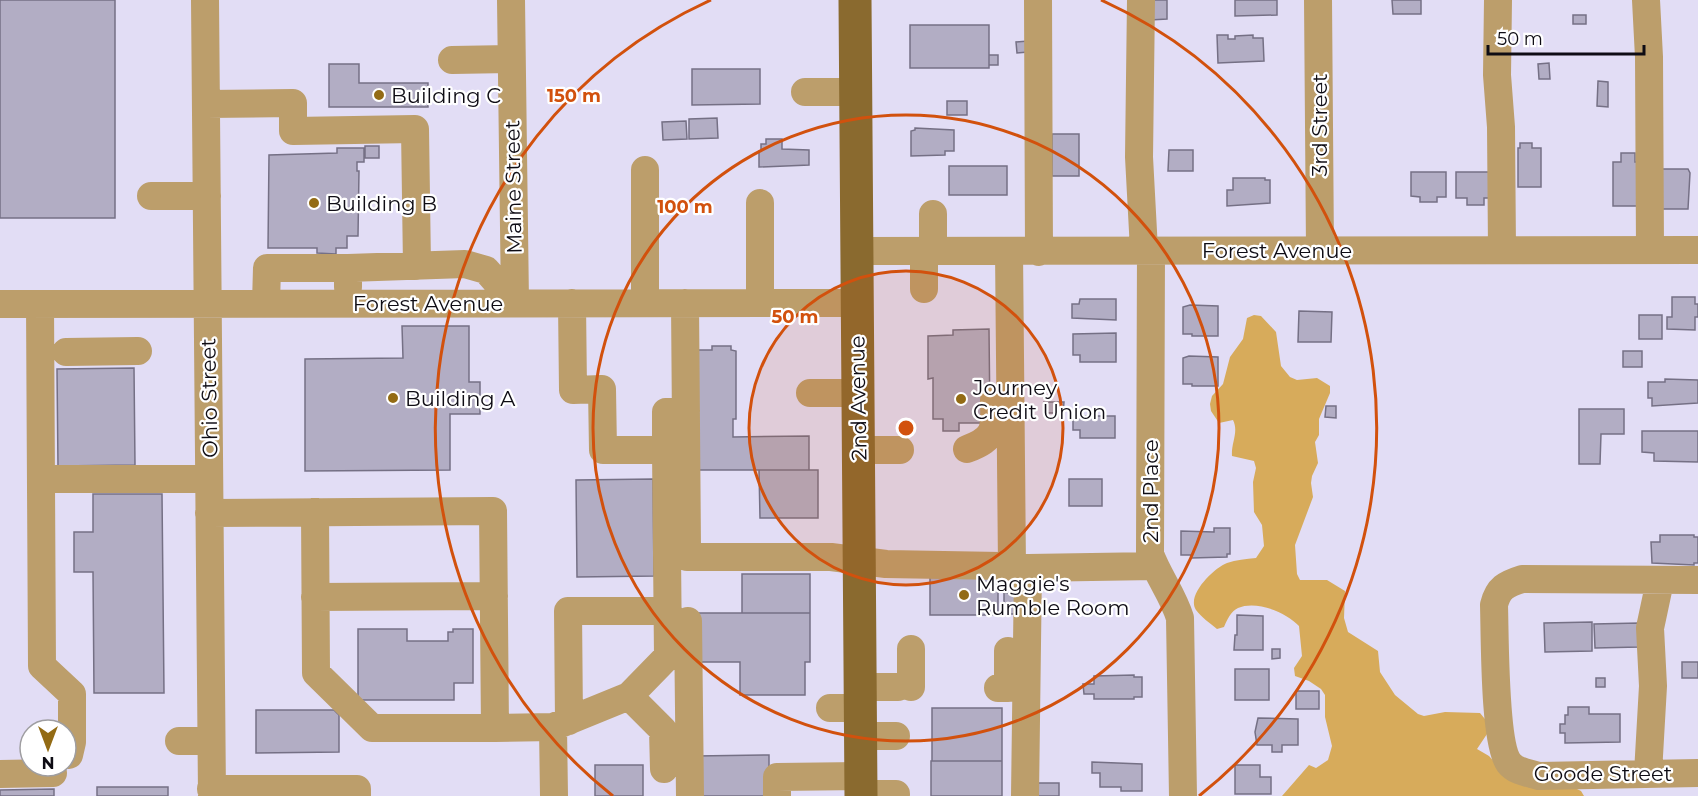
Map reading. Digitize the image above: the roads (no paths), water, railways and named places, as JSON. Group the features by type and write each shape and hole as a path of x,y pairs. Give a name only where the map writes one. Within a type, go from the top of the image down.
{"main road":[{"name":"2nd Avenue","path":"855,0 859,560 853,710 861,789"}],"street":[{"name":"Ohio Street","path":"205,0 208,303 201,395 209,479 212,793"},
{"name":"Maine Street","path":"511,0 515,303"},
{"path":"1038,0 1039,252"},
{"name":"2nd Place","path":"1141,0 1139,157 1147,250 1150,554 1175,603 1180,618 1184,796"},
{"name":"3rd Street","path":"1318,0 1320,250"},
{"path":"1498,0 1497,75 1501,127 1502,250"},
{"path":"1647,0 1650,250"},
{"path":"452,60 512,60"},
{"path":"805,92 855,92"},
{"path":"206,104 293,103 293,131 415,129 417,266"},
{"path":"645,170 645,303"},
{"path":"151,196 207,196"},
{"path":"760,204 763,311"},
{"path":"924,289 933,214"},
{"name":"Forest Avenue","path":"857,251 1698,250"},
{"path":"967,449 982,444 990,437 994,422 1001,251"},
{"path":"998,688 1008,688 1020,568 1001,251"},
{"path":"266,303 267,268 465,264 486,270 515,303"},
{"path":"348,268 348,303"},
{"path":"572,303 573,390 602,389 603,450 666,450"},
{"path":"685,303 687,557 693,709 690,796"},
{"name":"Forest Avenue","path":"0,304 685,303 763,311 857,303"},
{"path":"0,774 70,743 72,694 42,666 40,304"},
{"path":"66,352 138,351"},
{"path":"810,393 858,393"},
{"path":"315,512 316,673 372,728 495,728 561,724 629,696 668,656 666,412 686,411"},
{"path":"858,450 900,450"},
{"path":"41,479 209,479"},
{"path":"209,513 493,511 495,728"},
{"path":"687,557 831,557 886,564 1020,568 1155,566"},
{"name":"Goode Street","path":"1660,581 1522,579 1507,583 1497,593 1494,605 1499,728 1503,751 1510,765 1521,772 1539,776 1698,773"},
{"path":"1648,773 1653,686 1650,628 1660,581 1698,580"},
{"path":"315,597 494,596"},
{"path":"554,796 568,611 668,610"},
{"path":"1013,644 1025,796"},
{"path":"853,710 905,687 911,649"},
{"path":"629,696 663,730 664,770"},
{"path":"853,710 896,736"},
{"path":"179,741 211,741"},
{"path":"777,796 777,777 817,786 896,794"},
{"path":"212,793 357,789 357,796"}],"place":[{"name":"Building C","path":"379,95"},
{"name":"Building B","path":"314,203"},
{"name":"Building A","path":"393,398"},
{"name":"Journey Credit Union","path":"961,399"},
{"name":"Maggie's Rumble Room","path":"964,595"}]}
